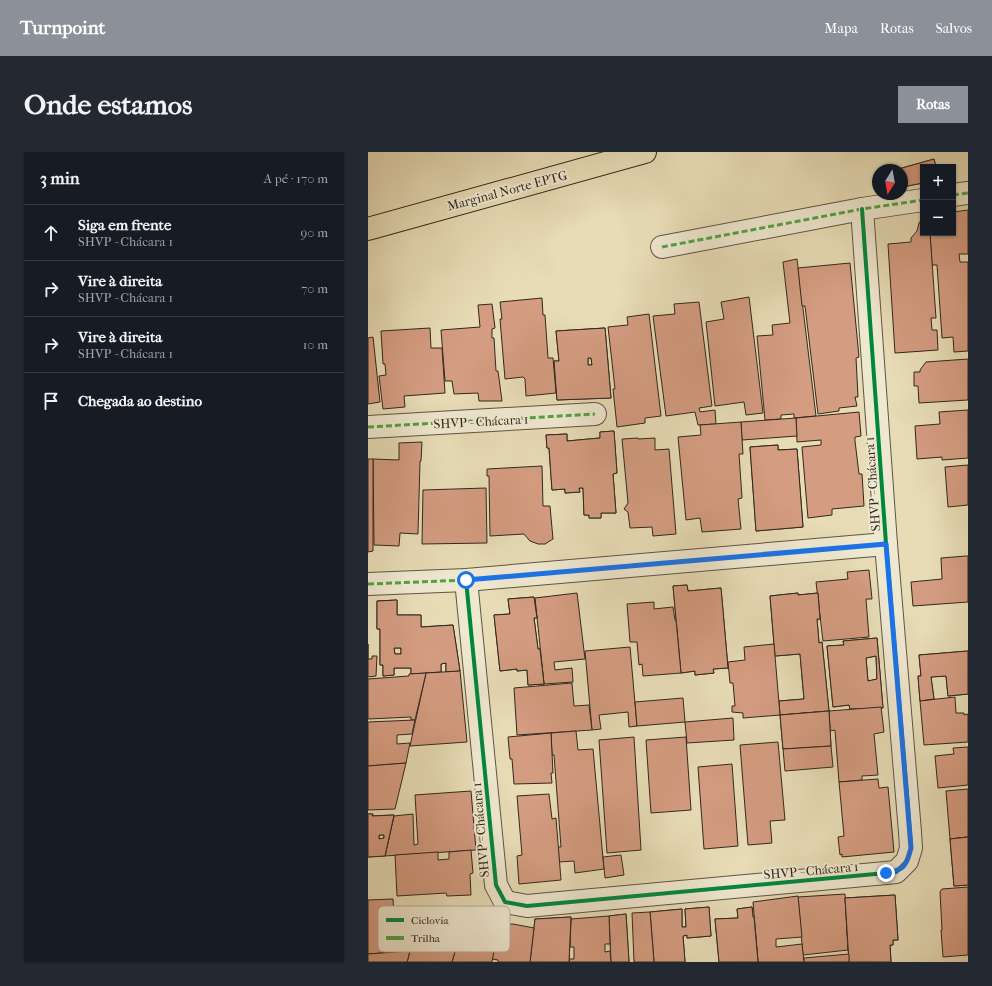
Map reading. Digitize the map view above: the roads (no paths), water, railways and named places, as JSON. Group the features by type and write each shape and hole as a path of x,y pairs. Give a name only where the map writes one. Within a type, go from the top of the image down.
{"main road":[{"name":"Marginal Norte EPTG","path":"368,228 645,152"}],"street":[{"path":"956,195 968,193"},
{"path":"662,247 862,209 920,200"},
{"name":"SHVP - Chácara 1","path":"466,580 496,885 505,902 527,906 886,873 896,872 908,862 911,848 910,832 886,544 862,209"},
{"name":"SHVP - Chácara 1","path":"368,427 595,414"},
{"name":"SHVP - Chácara 1","path":"368,584 466,580 886,544"}]}
